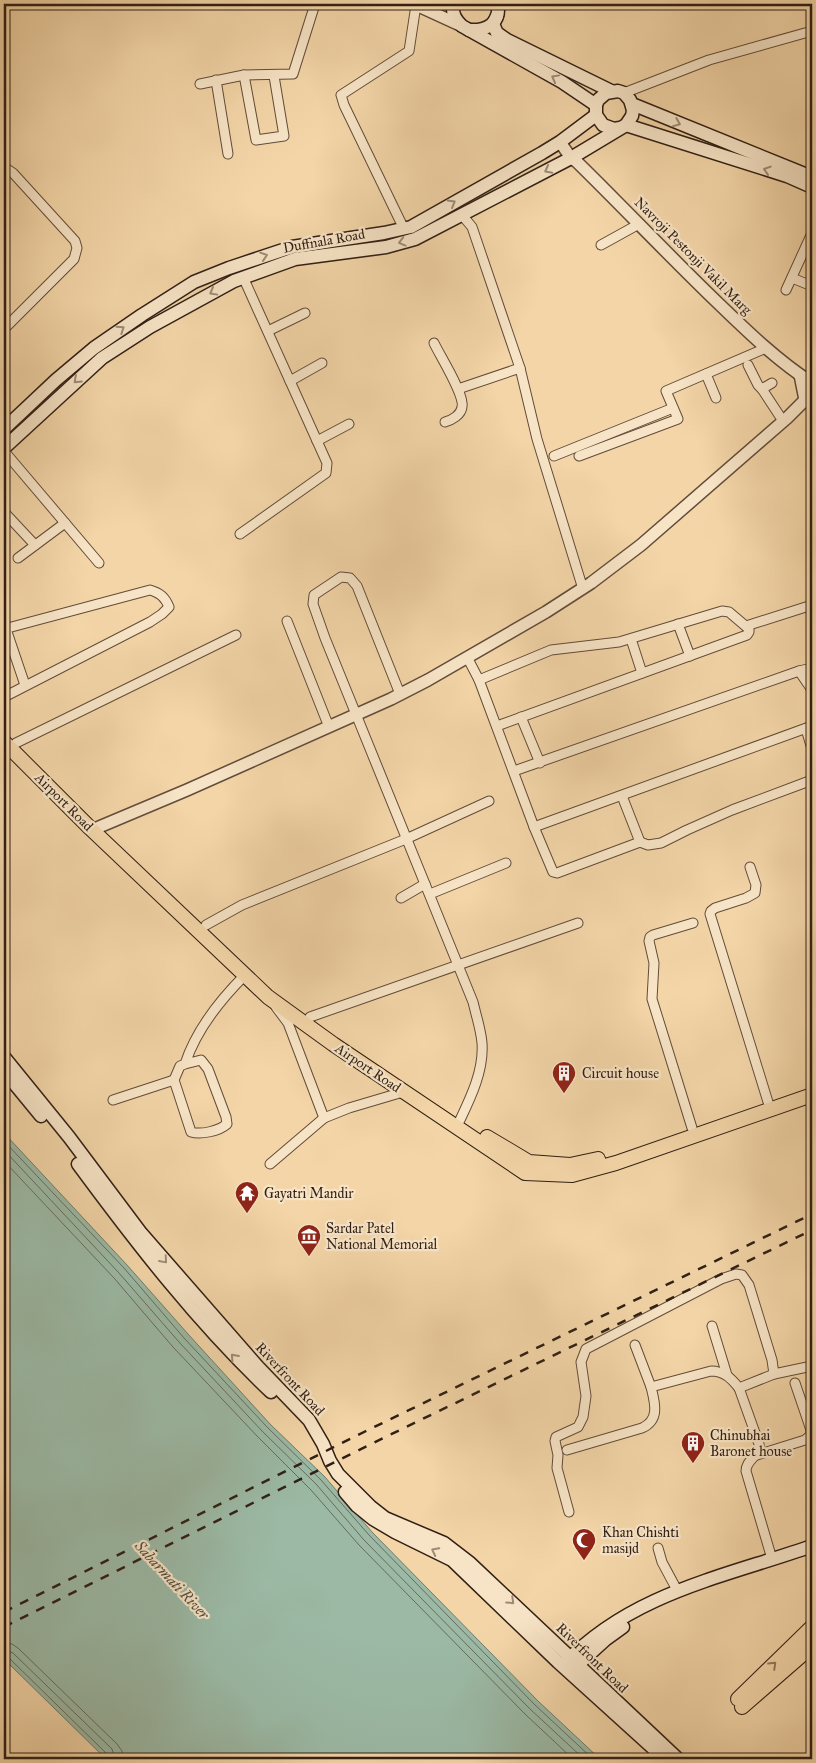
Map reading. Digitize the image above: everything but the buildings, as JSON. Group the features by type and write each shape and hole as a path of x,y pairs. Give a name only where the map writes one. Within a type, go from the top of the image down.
{"main road":[{"path":"453,4 453,14 466,28 562,82 596,110 598,120 608,128 623,126 778,173 812,187"},
{"path":"466,28 480,30 488,27 498,10"},
{"path":"498,10 493,24 497,33 507,40 617,92 632,104 812,177"},
{"path":"4,429 56,380 94,348 142,314 194,282 292,247 411,227 560,142 596,110 602,96 617,92"},
{"path":"623,126 632,116 632,104"},
{"name":"Duffnala Road","path":"4,450 102,358 150,327 234,281 295,259 386,247 415,239 571,158 623,126"},
{"name":"Airport Road","path":"4,732 10,743 244,975 268,996 333,1044 525,1173 572,1175 616,1163 812,1095"},
{"name":"Airport Road","path":"96,829 206,926 273,990 460,1120 529,1162 570,1165 614,1155 812,1087"},
{"name":"Riverfront Road","path":"4,1057 69,1137 141,1233 258,1367 309,1420 323,1444 330,1461 345,1480 371,1507 385,1518 444,1543 470,1563 665,1759"},
{"name":"Riverfront Road","path":"4,1071 64,1144 133,1240 238,1362 292,1413 305,1428 327,1470 357,1506 374,1520 395,1532 452,1560 678,1759"},
{"path":"570,1665 595,1636 634,1610 677,1590 812,1546"},
{"path":"570,1665 634,1620 667,1602 685,1594 812,1551"},
{"path":"812,1627 740,1703 812,1646"}],"street":[{"path":"200,84 244,75 274,76 293,74 315,4"},
{"path":"404,228 344,105 341,95 409,51 415,4 466,28"},
{"path":"617,92 709,60 812,31"},
{"path":"244,75 256,140 284,136 274,76"},
{"path":"216,80 228,154"},
{"name":"Navroji Pestonji Vakil Marg","path":"560,142 571,158 706,291 789,368 812,383"},
{"path":"4,167 13,173 75,241 77,248 74,259 4,329"},
{"path":"462,215 472,227 520,368 540,448 583,588"},
{"path":"601,244 639,224"},
{"path":"786,290 809,249 812,233"},
{"path":"240,534 326,473 327,463 244,277"},
{"path":"792,278 812,286"},
{"path":"268,331 306,313"},
{"path":"434,343 458,389 462,402 462,410 453,420 445,422"},
{"path":"579,456 678,419 666,391 766,348"},
{"path":"290,381 322,363"},
{"path":"748,365 758,385 762,388 782,421"},
{"path":"458,389 520,368"},
{"path":"706,374 716,398"},
{"path":"96,829 329,728 400,694 428,680 546,612 583,588 641,545 808,399 800,375"},
{"path":"762,388 772,383"},
{"path":"554,456 674,408"},
{"path":"317,441 349,424"},
{"path":"4,450 100,563"},
{"path":"5,512 34,546"},
{"path":"18,558 65,523"},
{"path":"400,694 357,586 350,578 341,577 314,595 313,604 473,1002 482,1043 480,1069 460,1120"},
{"path":"4,697 150,622 169,607 166,599 158,592 150,590 5,629 25,685"},
{"path":"746,626 812,605"},
{"path":"479,680 551,650 619,642 726,611 749,629 747,635 497,726"},
{"path":"287,621 329,728"},
{"path":"678,624 690,656"},
{"path":"10,743 236,635"},
{"path":"631,639 642,673"},
{"path":"467,657 479,680 551,869 557,873 640,842 648,845 660,843 732,810 812,780"},
{"path":"514,771 798,671 812,668"},
{"path":"798,671 812,690"},
{"path":"521,717 540,763"},
{"path":"534,827 809,728 812,749"},
{"path":"622,796 640,842"},
{"path":"206,926 242,906 406,839 489,801"},
{"path":"430,894 506,863"},
{"path":"750,867 756,885 755,893 746,898 715,908 710,914 768,1102"},
{"path":"401,898 425,884"},
{"path":"310,1017 578,922"},
{"path":"692,1128 652,999 654,963 649,941 653,935 693,923"},
{"path":"185,1064 191,1046 215,1009 244,975"},
{"path":"268,996 288,1023 324,1118"},
{"path":"201,1060 205,1064 228,1124 223,1128 197,1134 191,1132 174,1080 180,1066 185,1064 201,1060"},
{"path":"113,1100 174,1080"},
{"path":"270,1164 324,1118 349,1108 403,1092"},
{"path":"570,1512 557,1468 558,1455 555,1441 556,1437 578,1427 583,1417 586,1396 581,1362 586,1349 722,1279 736,1274 742,1275 749,1285 772,1360 774,1374"},
{"path":"712,1326 727,1375"},
{"path":"567,1450 642,1428 651,1422 655,1413 655,1402 635,1345"},
{"path":"739,1388 774,1374 812,1366"},
{"path":"651,1387 717,1371 727,1375 739,1388 759,1444 760,1450 748,1463 746,1471 772,1559"},
{"path":"757,1455 805,1440 811,1435 796,1383"},
{"path":"658,1548 662,1562 677,1590"}],"water":[{"name":"Sabarmati River","path":"4,1133 127,1265 270,1424 325,1477 372,1532 538,1701 600,1759 106,1759 4,1659"}],"railway":[{"path":"4,1612 364,1432 812,1214"},
{"path":"4,1627 371,1444 812,1230"}],"place":[{"name":"Circuit house","path":"564,1094"},
{"name":"Gayatri Mandir","path":"247,1214"},
{"name":"Sardar Patel National Memorial","path":"309,1257"},
{"name":"Chinubhai Baronet house","path":"693,1464"},
{"name":"Khan Chishti masijd","path":"584,1561"}]}
